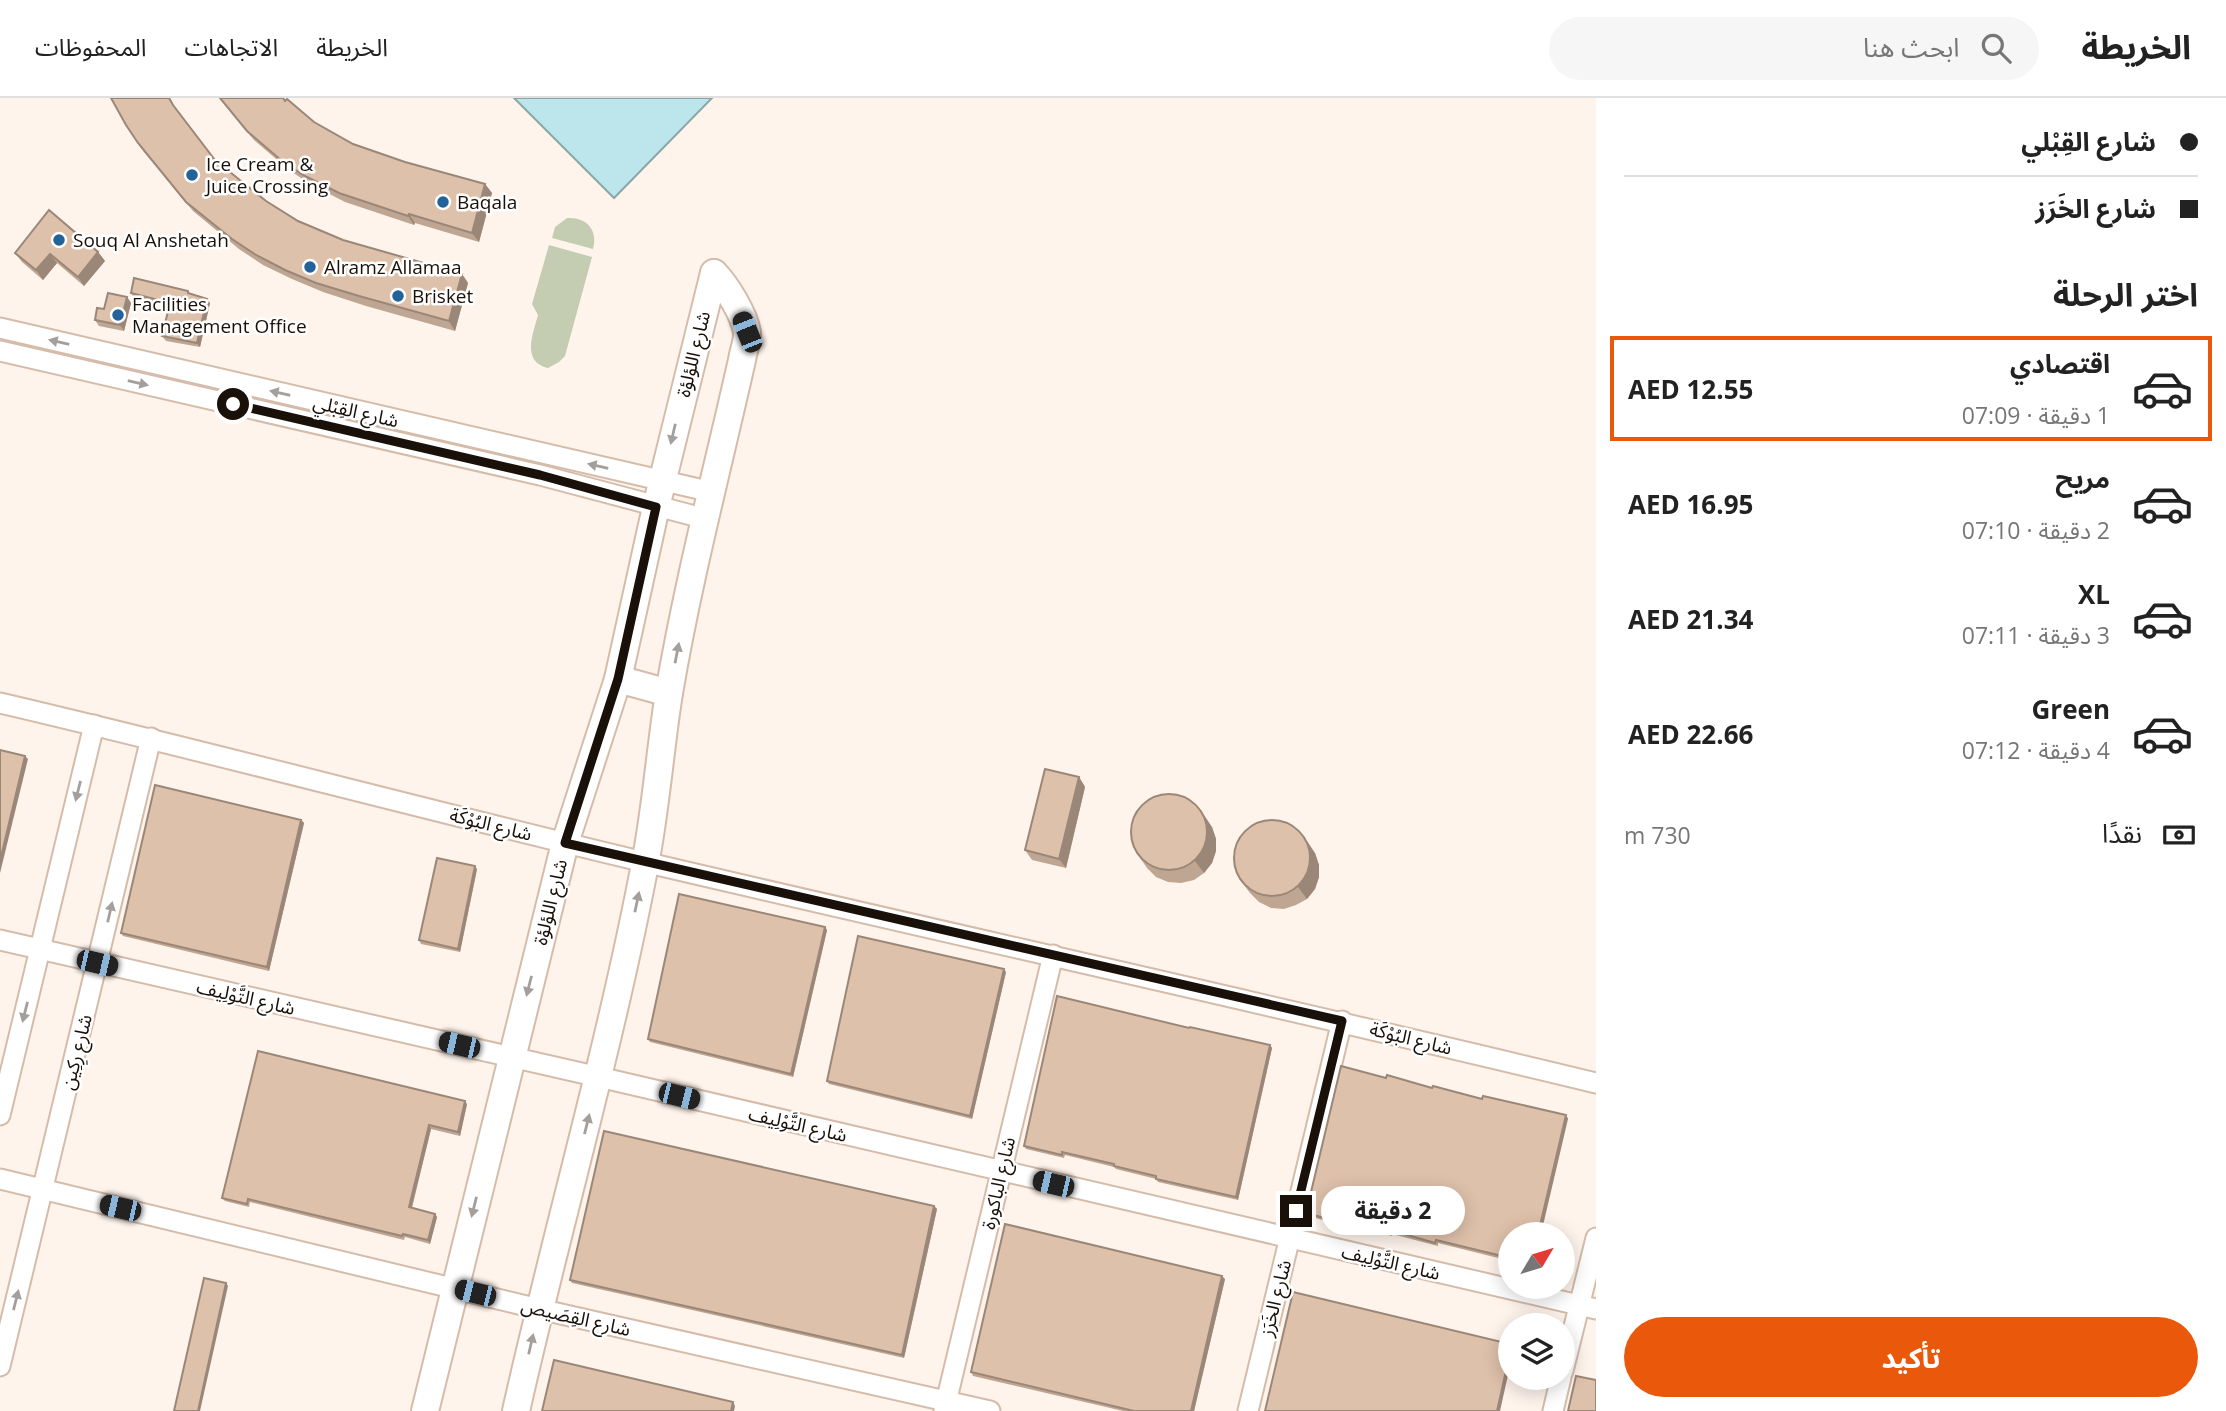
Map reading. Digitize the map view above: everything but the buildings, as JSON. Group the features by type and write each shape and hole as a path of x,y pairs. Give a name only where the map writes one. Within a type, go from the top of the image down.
{"street":[{"name":"شارع اللؤلؤة","path":"425,1411 565,843 618,679 662,481 714,273 725,284 747,332 712,492"},
{"name":"شارع القِبْلي","path":"0,328 712,492"},
{"name":"شارع القِبْلي","path":"0,351 540,475 706,519"},
{"path":"516,1411 538,1309 599,1077 646,862 669,693 712,492"},
{"path":"618,679 669,693"},
{"name":"شارع البُوْكَة","path":"0,703 151,738 565,843 1342,1021 1596,1083"},
{"path":"0,1115 94,725"},
{"name":"شارع رِكِين","path":"0,1366 151,738"},
{"name":"شارع التَّوْلِيف","path":"0,940 1588,1307"},
{"name":"شارع الباكورة","path":"945,1406 1053,955"},
{"name":"شارع الخَرَز","path":"1248,1411 1342,1021"},
{"name":"شارع القِصَيص","path":"0,1179 945,1406 989,1411"},
{"path":"1575,1340 1588,1307 1596,1238"},
{"path":"1553,1411 1558,1390"}],"green space":[{"path":"567,218 580,220 589,226 594,236 593,249 552,238 555,227"},
{"path":"549,245 592,257 565,356 548,368 534,360 531,346 538,315 532,304"}],"water":[{"path":"514,98 712,98 614,198"}],"place":[{"name":"Ice Cream & Juice Crossing","path":"192,175"},
{"name":"Baqala","path":"443,202"},
{"name":"Souq Al Anshetah","path":"59,240"},
{"name":"Alramz Allamaa","path":"310,267"},
{"name":"Brisket","path":"398,296"},
{"name":"Facilities Management Office","path":"118,315"}],"route":[{"path":"233,404 540,475 656,507 618,679 565,843 1342,1021 1296,1211"}]}
